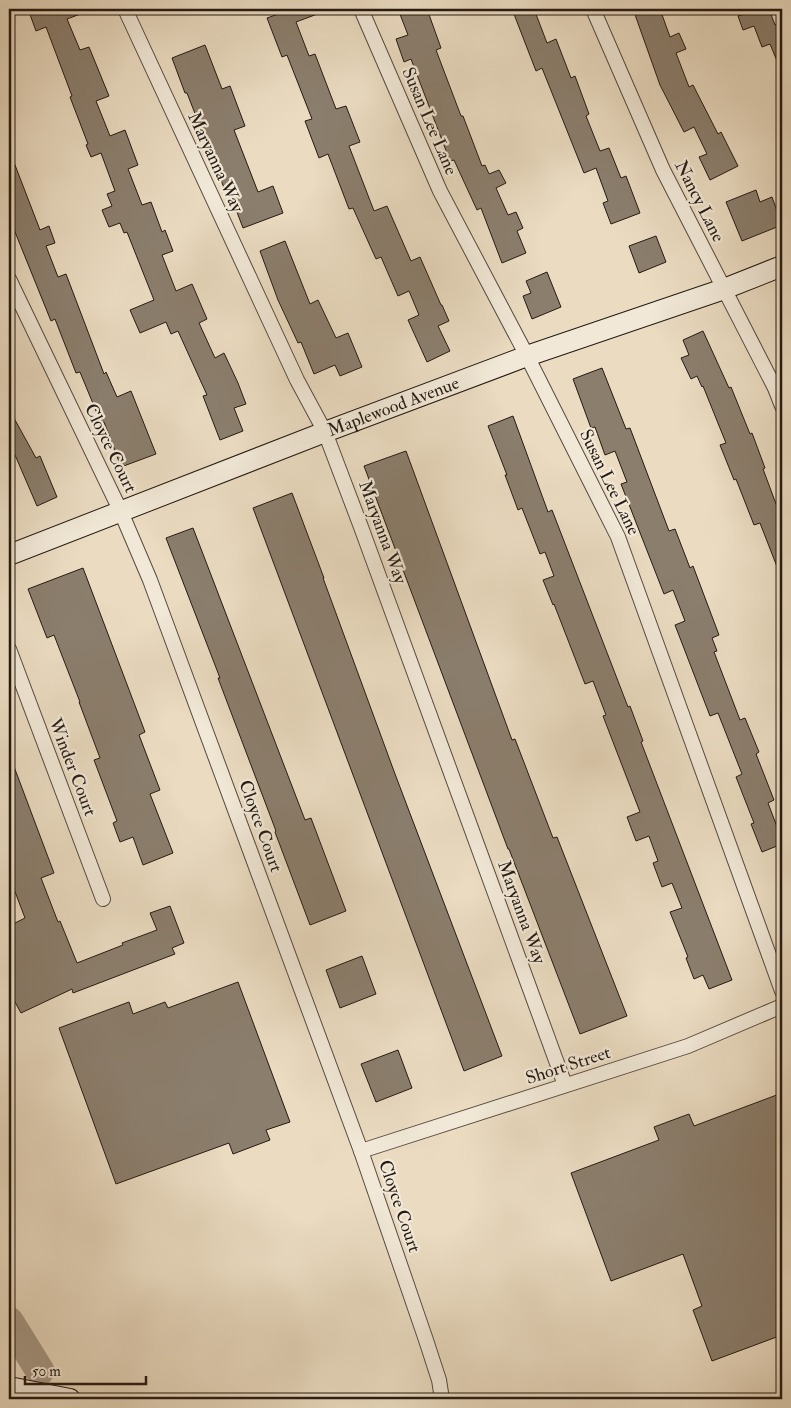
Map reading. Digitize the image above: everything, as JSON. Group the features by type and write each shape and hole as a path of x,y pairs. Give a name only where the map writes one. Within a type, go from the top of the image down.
{"street":[{"name":"Maryanna Way","path":"125,9 293,372 324,432 361,527 565,1085"},
{"name":"Susan Lee Lane","path":"360,9 440,191 527,356 618,538 782,991"},
{"name":"Nancy Lane","path":"593,9 663,170 775,388 782,406"},
{"name":"Maplewood Avenue","path":"9,555 324,432 527,356 724,289 782,266"},
{"name":"Cloyce Court","path":"9,279 121,512 150,580 361,1150 426,1340 439,1380 442,1399"},
{"name":"Winder Court","path":"9,649 103,899"},
{"name":"Short Street","path":"361,1150 688,1046 782,1006"},
{"path":"10,1387 70,1399"}],"building":[{"path":"28,9 91,9 67,19 80,50 89,47 109,96 96,101 110,136 125,130 138,165 128,169 142,205 151,202 162,232 165,230 173,251 162,255 176,291 192,284 207,319 199,323 215,358 224,353 238,383 246,404 234,408 243,431 220,440 203,396 207,395 178,331 171,334 166,322 140,333 130,310 154,300 127,232 124,233 120,223 109,227 102,210 112,206 107,194 115,191 101,153 91,157 70,97 72,96 46,27 36,31"},
{"path":"292,9 328,9 296,22 309,56 315,54 336,109 346,106 360,142 349,146 374,211 387,206 411,261 420,257 449,321 438,326 450,351 427,362 408,320 419,315 409,291 398,296 381,257 376,259 353,208 349,209 328,154 319,158 305,121 312,119 287,55 282,57 267,18"},
{"path":"398,9 427,9 441,48 436,50 461,116 463,116 482,166 485,165 489,174 499,170 506,183 496,188 508,215 516,212 523,228 517,231 526,253 502,263 481,208 477,210 454,160 450,161 411,59 404,62 396,39 408,35"},
{"path":"512,9 534,9 547,43 556,39 571,78 575,76 589,114 586,116 600,151 609,148 621,178 626,176 640,213 611,224 603,203 608,201 596,168 584,173 542,68 536,71"},
{"path":"633,9 660,9 670,37 679,33 686,49 676,53 689,87 693,85 718,134 721,132 738,166 710,180 699,157 707,154 694,127 684,132 660,85"},
{"path":"758,9 769,9 775,25 782,23 782,73 770,44 762,47 754,26 743,30 738,16"},
{"path":"205,45 222,89 230,86 245,126 234,130 258,192 273,186 283,213 243,228 229,191 226,193 172,58"},
{"path":"9,152 40,230 49,226 55,243 46,246 58,277 66,274 104,374 106,372 117,397 131,391 156,454 121,467 104,422 101,423 80,372 76,373 55,319 51,321 9,217"},
{"path":"756,190 760,202 772,197 782,225 742,241 726,202"},
{"path":"656,236 666,262 639,273 629,246"},
{"path":"285,241 310,304 318,300 336,338 348,333 362,367 340,376 335,365 314,374 301,342 298,343 278,300 260,251"},
{"path":"547,272 561,307 532,319 523,296 531,293 526,281"},
{"path":"703,331 729,388 731,387 750,434 752,433 782,520 781,577 760,523 754,525 736,479 734,480 720,445 726,443 703,386 697,376 691,379 681,358 689,355 683,340"},
{"path":"602,368 626,429 630,428 669,531 675,529 690,568 693,566 719,635 712,638 717,651 714,652 740,720 745,718 759,752 756,754 774,800 768,803 782,840 782,844 762,852 751,824 754,823 736,777 742,774 718,713 710,716 675,625 685,621 673,590 664,594 621,484 627,482 615,451 605,455 595,427 591,428 573,379"},
{"path":"9,409 36,458 40,456 57,497 37,506 15,455 9,459"},
{"path":"513,416 548,512 552,510 628,707 630,706 643,741 641,742 732,980 709,989 703,975 694,979 686,958 688,957 670,912 682,908 672,883 662,887 653,863 658,861 649,836 636,841 627,817 640,812 603,716 606,715 593,681 585,684 543,580 554,576 545,552 540,554 522,508 518,510 488,426"},
{"path":"406,451 512,740 515,739 553,838 557,837 627,1016 580,1034 508,849 364,466"},
{"path":"292,493 395,774 502,1056 464,1071 253,508"},
{"path":"193,528 305,820 311,818 346,911 310,925 218,678 220,678 166,538"},
{"path":"83,568 145,732 139,735 160,790 150,794 173,853 143,865 133,837 120,842 113,823 117,821 94,760 100,758 80,702 54,635 47,638 28,589"},
{"path":"10,756 54,873 41,878 58,922 60,921 77,963 157,930 150,913 170,906 184,943 172,948 175,954 73,993 72,989 21,1013 9,991 9,926 25,918 9,876"},
{"path":"362,956 376,994 340,1008 326,970"},
{"path":"238,982 290,1122 266,1130 270,1140 233,1154 229,1143 116,1184 59,1028 129,1002 133,1014 165,1002 168,1008"},
{"path":"398,1050 412,1088 376,1102 361,1064"},
{"path":"782,1093 782,1335 712,1361 693,1310 702,1306 683,1254 611,1281 571,1173 659,1140 654,1127 689,1114 694,1126"}],"waterway":[{"path":"9,1321 40,1371"}]}
